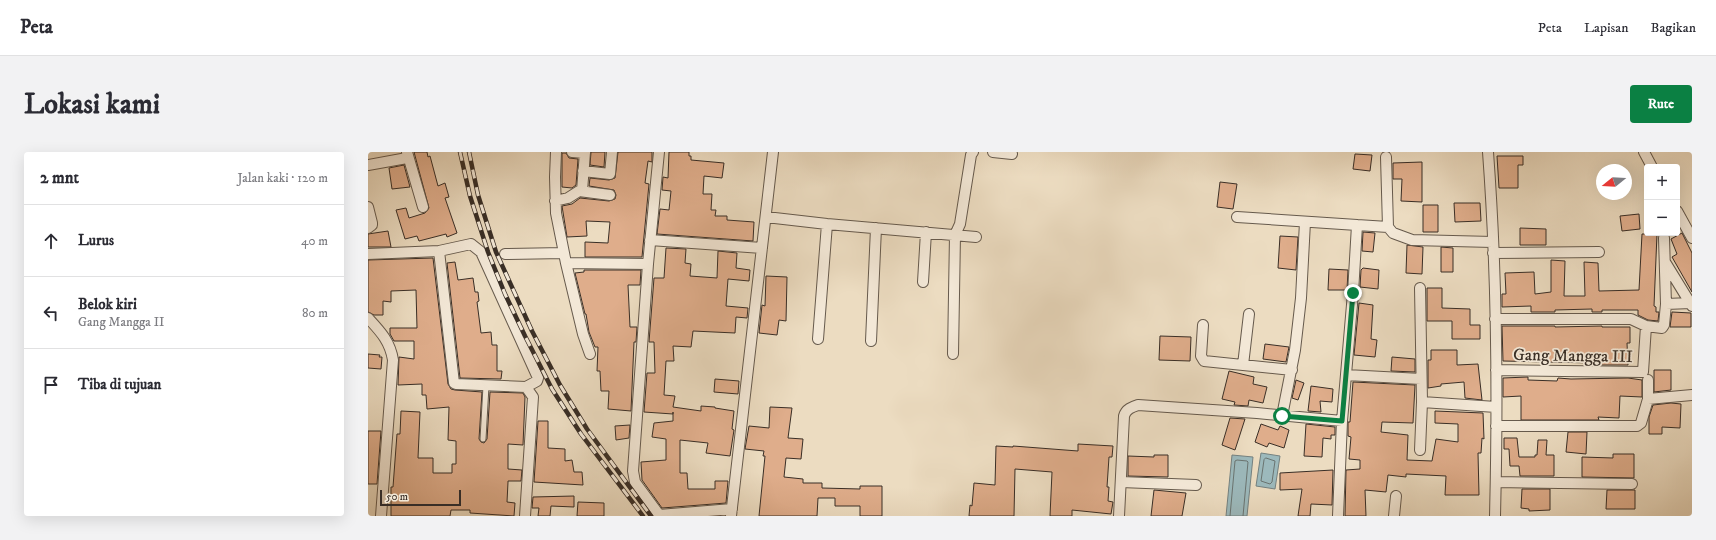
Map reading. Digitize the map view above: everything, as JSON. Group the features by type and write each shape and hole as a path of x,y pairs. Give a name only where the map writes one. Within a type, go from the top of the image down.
{"street":[{"path":"556,152 555,201 565,258 583,334 590,354"},
{"path":"572,152 585,153 582,191"},
{"path":"584,171 610,174 612,152"},
{"path":"659,152 648,264 633,471 635,482 660,516 732,513 773,152"},
{"path":"953,354 955,235 960,224 971,155 973,152"},
{"path":"993,152 1012,154"},
{"path":"1488,152 1494,253 1496,370 1495,516"},
{"path":"1644,152 1650,164"},
{"path":"368,165 407,155 423,207"},
{"path":"1386,157 1388,227 1393,233 1412,240 1493,242"},
{"path":"555,201 568,198 577,192 582,191 610,195"},
{"path":"368,207 372,223 372,226 368,228"},
{"path":"766,217 976,237"},
{"path":"1237,217 1388,227"},
{"path":"1680,217 1692,238"},
{"path":"1282,416 1292,370 1301,298 1305,222"},
{"path":"818,339 827,224"},
{"path":"1338,516 1342,421 1353,293 1357,225"},
{"path":"871,341 876,228"},
{"path":"922,282 926,232"},
{"path":"1646,326 1663,327 1666,304 1666,262 1664,238"},
{"path":"650,240 762,248"},
{"path":"368,254 439,251 471,244 481,252 538,378 537,381 526,387 486,386 454,383 439,251"},
{"path":"1494,253 1599,252"},
{"path":"505,254 648,264"},
{"path":"1666,262 1691,304"},
{"path":"1420,288 1422,402 1420,450"},
{"path":"1666,304 1691,304"},
{"path":"1243,365 1249,314"},
{"path":"368,318 387,341 391,349 392,360 381,516"},
{"name":"Gang Mangga III","path":"1495,319 1631,319 1646,326 1643,372 1496,370"},
{"path":"1203,325 1201,356 1206,362 1292,370"},
{"path":"1346,375 1421,379"},
{"name":"Gang Mangga III","path":"1496,426 1637,426 1641,423 1648,399 1648,380"},
{"path":"525,516 533,400 532,395 526,387"},
{"path":"1648,399 1692,395"},
{"path":"1422,402 1496,407"},
{"path":"1119,516 1124,416 1125,413 1131,408 1138,406 1257,413 1342,421"},
{"path":"1121,482 1196,485"},
{"path":"1496,482 1632,484"},
{"path":"1394,516 1396,496"}],"lane":[{"path":"483,439 486,386"}],"water":[{"path":"1261,453 1280,456 1275,489 1256,486"},
{"path":"1232,455 1253,457 1247,516 1226,516"}],"building":[{"path":"414,152 427,152 428,157 430,156 438,186 445,183 449,197 445,198 457,233 447,237 446,234 419,241 417,236 405,239 396,210 406,208 409,218 425,213 429,208"},
{"path":"591,152 605,152 604,167 590,165"},
{"path":"618,152 652,152 652,162 648,161 645,183 649,184 642,257 585,257 585,242 608,243 610,222 586,221 587,236 567,237 562,206 572,204 580,198 609,201 615,199 616,195 614,190 589,186 590,178 609,180 615,178"},
{"path":"669,152 689,152 691,160 724,163 722,178 704,176 703,194 712,194 711,210 716,210 715,216 727,216 727,220 754,222 753,241 657,234 660,209 669,210 671,191 662,190 663,177 668,178"},
{"path":"562,153 566,153 569,158 578,159 576,185 572,188 562,187"},
{"path":"1355,154 1372,155 1370,171 1353,169"},
{"path":"1497,156 1523,156 1523,165 1518,165 1518,188 1499,188"},
{"path":"1422,162 1422,202 1401,201 1402,179 1393,179 1393,163"},
{"path":"404,165 410,187 392,189 389,168"},
{"path":"1220,182 1237,184 1233,209 1217,207"},
{"path":"1454,203 1480,203 1481,221 1455,222"},
{"path":"1423,205 1438,205 1438,232 1423,232"},
{"path":"1639,214 1640,229 1622,231 1620,216"},
{"path":"1520,228 1546,229 1546,245 1520,245"},
{"path":"388,231 391,247 368,247 368,234"},
{"path":"1363,232 1375,233 1373,252 1362,251"},
{"path":"1682,233 1692,253 1692,292 1672,257 1677,254 1671,239 1680,236"},
{"path":"1642,234 1644,234 1644,236 1657,236 1654,306 1656,307 1656,312 1659,312 1658,321 1648,320 1638,315 1638,310 1602,310 1602,312 1592,312 1592,309 1531,312 1531,306 1502,307 1502,294 1506,294 1505,273 1534,272 1535,294 1551,292 1551,260 1565,261 1564,296 1585,296 1584,262 1598,263 1599,291 1639,290"},
{"path":"1280,236 1298,237 1296,270 1278,268"},
{"path":"1407,245 1423,247 1422,274 1406,273"},
{"path":"1441,247 1453,248 1453,272 1441,272"},
{"path":"666,248 686,249 685,263 691,264 690,276 717,278 718,251 737,253 736,268 750,270 749,281 728,279 726,306 748,308 747,318 736,317 735,333 693,331 691,347 673,346 674,361 666,361 664,395 675,396 673,407 701,411 701,406 734,411 732,429 734,430 730,456 706,453 708,443 680,440 680,473 687,473 688,489 715,489 715,481 728,481 726,503 662,508 642,480 641,462 666,460 666,439 652,437 654,423 673,421 673,414 644,412 647,373 655,373 654,342 649,342 654,278 664,278"},
{"path":"433,258 448,384 451,389 455,390 482,392 479,439 481,442 484,443 487,439 490,392 523,393 525,397 523,445 508,444 508,469 522,470 521,481 508,481 507,502 515,503 514,516 470,513 470,510 451,510 450,516 391,516 391,487 393,487 397,434 400,434 401,411 420,412 418,458 433,458 433,473 452,473 452,464 456,464 456,441 448,440 449,407 427,409 426,395 422,395 422,384 398,385 399,357 414,359 414,341 394,341 390,334 390,328 417,328 416,290 391,291 391,302 383,301 383,315 374,315 368,312 368,260"},
{"path":"455,262 458,280 473,278 475,292 478,292 479,301 477,302 481,333 491,332 492,345 497,345 497,371 502,371 501,379 460,378 447,263"},
{"path":"1363,268 1379,270 1378,289 1360,287 1361,270"},
{"path":"1329,269 1348,270 1347,290 1328,290"},
{"path":"584,270 641,270 640,285 628,285 630,327 637,327 636,342 634,342 631,411 608,409 609,391 601,391 600,371 597,371 598,347 595,347 589,332 586,314 575,273 584,272"},
{"path":"766,276 787,277 786,321 779,320 777,335 759,333 762,305 765,306"},
{"path":"1427,288 1442,288 1442,308 1470,309 1470,325 1480,325 1480,339 1452,339 1452,321 1427,321"},
{"path":"1359,303 1373,305 1371,339 1377,340 1375,357 1354,355"},
{"path":"1672,312 1691,313 1691,327 1670,327"},
{"path":"1502,326 1630,327 1630,343 1627,343 1628,365 1503,361"},
{"path":"1160,336 1191,337 1190,361 1159,360"},
{"path":"1265,344 1289,347 1286,362 1263,359"},
{"path":"1431,350 1457,350 1457,365 1478,364 1482,400 1465,398 1464,382 1441,384 1441,386 1428,388 1428,360 1431,360"},
{"path":"368,354 380,355 379,357 382,357 381,369 368,368"},
{"path":"1392,357 1415,359 1415,372 1391,371"},
{"path":"1654,370 1671,370 1671,390 1654,392"},
{"path":"1229,371 1254,377 1253,384 1267,387 1263,403 1249,400 1248,406 1234,405 1235,402 1222,399"},
{"path":"1528,377 1528,380 1557,381 1558,378 1628,378 1642,380 1642,397 1620,396 1619,418 1598,417 1599,420 1521,420 1521,396 1503,397 1503,378"},
{"path":"715,379 739,381 738,394 714,392"},
{"path":"1296,380 1304,383 1298,400 1292,398"},
{"path":"1353,382 1415,385 1413,423 1382,422 1381,432 1408,435 1407,460 1432,461 1436,439 1458,442 1458,424 1435,423 1435,411 1483,413 1484,439 1482,438 1481,453 1478,453 1479,495 1445,495 1446,476 1406,474 1406,477 1388,475 1386,492 1365,490 1366,516 1345,516 1346,470 1360,469 1360,460 1349,459 1351,437 1348,436 1348,422 1350,422"},
{"path":"1311,386 1333,389 1332,402 1320,401 1321,412 1308,411"},
{"path":"1671,403 1681,404 1680,428 1662,427 1662,434 1649,434 1649,417 1653,405"},
{"path":"770,407 792,408 788,438 803,439 801,459 786,458 784,477 803,479 803,483 822,483 822,488 860,489 860,486 882,486 882,516 860,516 860,506 835,506 835,498 818,498 817,516 759,516 765,456 763,456 764,451 745,449 749,426 769,428"},
{"path":"1230,418 1245,419 1235,450 1222,445"},
{"path":"538,421 548,421 548,448 565,449 565,461 572,460 574,472 582,472 583,485 534,482"},
{"path":"1261,424 1278,430 1280,426 1289,430 1284,448 1269,443 1267,447 1255,442"},
{"path":"1306,424 1335,427 1335,435 1331,435 1331,439 1323,438 1322,457 1304,456"},
{"path":"630,425 629,438 616,440 615,426"},
{"path":"368,431 381,431 377,484 368,484"},
{"path":"1568,432 1587,432 1586,454 1566,452"},
{"path":"1504,438 1517,438 1519,457 1535,457 1535,455 1537,455 1538,440 1547,440 1546,455 1554,455 1554,476 1520,476 1519,466 1510,466 1509,449 1504,449"},
{"path":"1078,444 1113,446 1112,457 1109,457 1107,487 1109,487 1108,501 1113,502 1111,514 1072,510 1072,516 1050,516 1052,472 1015,469 1014,516 969,516 970,505 972,506 974,483 995,485 996,446 1078,451"},
{"path":"1613,454 1634,454 1634,478 1582,477 1582,457 1613,458"},
{"path":"1154,455 1168,455 1168,477 1128,476 1128,456 1154,457"},
{"path":"1333,470 1332,505 1311,504 1310,516 1298,516 1302,489 1280,490 1280,473"},
{"path":"1522,489 1550,489 1550,510 1529,511 1529,509 1521,508"},
{"path":"1154,490 1186,493 1182,516 1151,516"},
{"path":"1607,490 1635,490 1635,509 1606,509"},
{"path":"574,496 574,507 551,506 550,516 538,516 539,508 532,508 533,497"},
{"path":"578,502 604,503 604,516 577,516"}],"railway":[{"path":"460,152 470,196 488,252 505,294 525,336 552,389 581,434 643,516"},
{"path":"469,152 478,195 496,252 532,331 560,385 587,429 651,516"}],"route":[{"path":"1282,416 1342,421 1353,293"}]}
